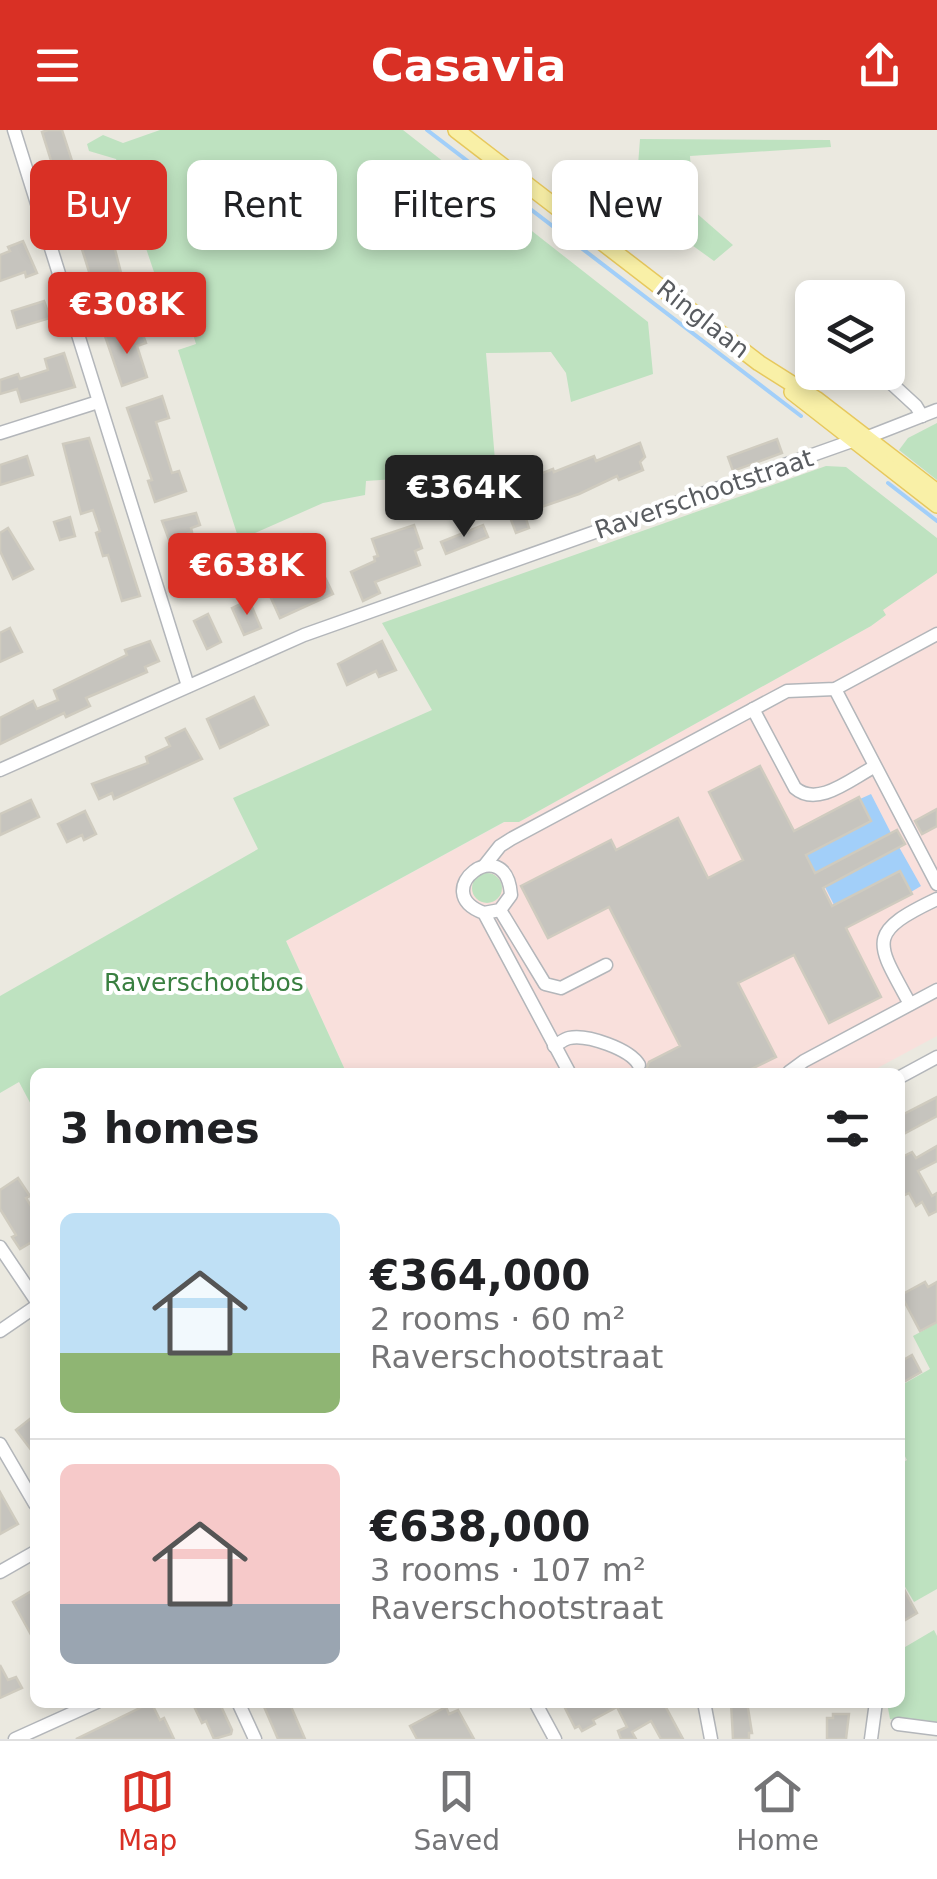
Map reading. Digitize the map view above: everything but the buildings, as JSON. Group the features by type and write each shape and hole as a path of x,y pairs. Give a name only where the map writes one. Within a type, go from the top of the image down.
{"main road":[{"name":"Ringlaan","path":"456,130 860,439 937,492"},
{"name":"Ringlaan","path":"760,362 820,418 860,439 872,457 937,504"}],"street":[{"path":"14,130 188,686"},
{"path":"898,390 922,416"},
{"path":"0,434 98,402"},
{"name":"Raverschootstraat","path":"0,770 332,625 937,410"},
{"path":"485,865 500,868 510,880 511,895 500,910 484,913 474,910 464,898 464,883 472,870 485,865 510,839 787,691 835,690 937,634"},
{"path":"835,690 937,884"},
{"path":"752,709 802,794 819,795 874,767"},
{"path":"910,1004 886,960 881,946 884,934 895,922 937,899"},
{"path":"500,910 545,984 561,988 606,965"},
{"path":"484,913 567,1068"},
{"path":"795,1068 937,990"},
{"path":"554,1046 570,1038 582,1038 626,1050 639,1064"},
{"path":"905,1074 937,1057"},
{"path":"0,1247 30,1292"},
{"path":"0,1331 30,1311"},
{"path":"0,1444 30,1495"},
{"path":"0,1572 30,1555"},
{"path":"15,1739 84,1708"},
{"path":"241,1708 255,1739"},
{"path":"538,1708 555,1739"},
{"path":"705,1708 711,1739"},
{"path":"871,1739 875,1708"},
{"path":"898,1724 937,1729"}],"shaded area":[{"path":"937,573 937,1036 877,1068 344,1068 286,941 505,822 519,822 871,626 886,615 882,610"}],"green space":[{"path":"160,130 403,130 441,160 357,160 357,250 532,250 532,231 648,322 653,374 571,402 566,373 551,352 486,353 496,472 366,481 365,495 323,503 239,540 178,350 196,344 175,275 156,278 147,250 167,250 167,160 116,160 89,151 87,144 103,135 123,143"},
{"path":"640,139 830,140 831,147 690,156 690,160 638,160"},
{"path":"698,214 733,245 714,261 698,249"},
{"path":"937,423 937,480 899,450 908,438"},
{"name":"Raverschootbos","path":"826,466 846,467 937,538 937,573 883,610 886,615 871,626 519,822 504,822 286,941 344,1068 30,1068 30,1103 19,1082 0,1093 0,996 258,849 233,798 432,710 382,623"},
{"path":"487,873 498,877 502,888 498,899 487,903 476,899 472,888 476,877"},
{"path":"937,1323 937,1589 914,1602 905,1587 905,1383 930,1369 913,1336"},
{"path":"934,1630 937,1636 937,1725 890,1719 888,1708 905,1708 905,1647"}],"water":[{"path":"871,794 891,833 816,873 806,855 871,821 860,799"},
{"path":"899,847 921,886 911,892 899,871 834,905 825,887"}],"waterway":[{"path":"427,130 801,416"},
{"path":"888,483 937,521"}]}
